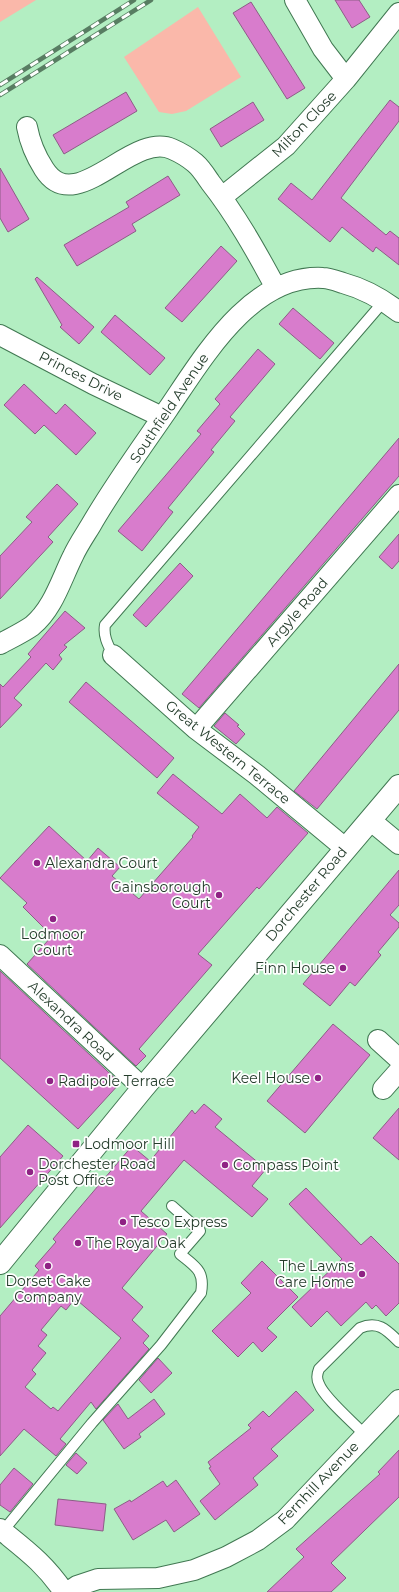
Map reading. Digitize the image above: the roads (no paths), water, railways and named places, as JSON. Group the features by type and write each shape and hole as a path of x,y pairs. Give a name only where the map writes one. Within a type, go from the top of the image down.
{"main road":[{"name":"Dorchester Road","path":"0,1263 142,1088 399,786"}],"street":[{"name":"Milton Close","path":"295,0 323,49 346,79"},
{"name":"Milton Close","path":"222,197 286,146 346,79 399,13"},
{"path":"27,127 30,145 38,161 47,175 59,183 72,184 86,182 120,161 151,147 170,148 196,163 222,197 252,243 276,288"},
{"name":"Southfield Avenue","path":"0,644 32,626 48,607 73,556 97,513 162,417 208,350 228,327 254,303 276,288 300,279 324,278 373,293 392,306"},
{"name":"Princes Drive","path":"0,335 93,384 162,417"},
{"name":"Argyle Road","path":"196,729 399,494"},
{"name":"Great Western Terrace","path":"113,655 196,729 257,774 345,848"},
{"path":"370,820 399,844"},
{"name":"Alexandra Road","path":"0,955 142,1088"},
{"path":"378,1040 399,1059"},
{"path":"383,1089 399,1071"},
{"name":"Fernhill Avenue","path":"68,1592 77,1586 98,1579 158,1578 194,1570 226,1557 258,1540 285,1520 399,1400"},
{"path":"2,1530 34,1555 52,1575 64,1592"}],"lane":[{"path":"113,655 106,640 104,632 105,625 392,306"},
{"path":"2,1530 92,1423 161,1345 201,1293 203,1284 202,1275 198,1268 180,1254 200,1231 172,1206"},
{"path":"365,1435 323,1391 317,1379 317,1374 320,1369 360,1328 367,1325 380,1326 399,1342"}],"railway":[{"path":"0,85 134,0"},
{"path":"0,95 151,0"}],"place":[{"name":"Alexandra Court","path":"37,863"},
{"name":"Gainsborough Court","path":"219,895"},
{"name":"Lodmoor Court","path":"53,919"},
{"name":"Finn House","path":"343,968"},
{"name":"Keel House","path":"318,1078"},
{"name":"Radipole Terrace","path":"50,1081"},
{"name":"Lodmoor Hill","path":"76,1144"},
{"name":"Compass Point","path":"225,1165"},
{"name":"Dorchester Road Post Office","path":"30,1172"},
{"name":"Tesco Express","path":"123,1222"},
{"name":"The Royal Oak","path":"78,1243"},
{"name":"Dorset Cake Company","path":"48,1266"},
{"name":"The Lawns Care Home","path":"362,1274"}]}
